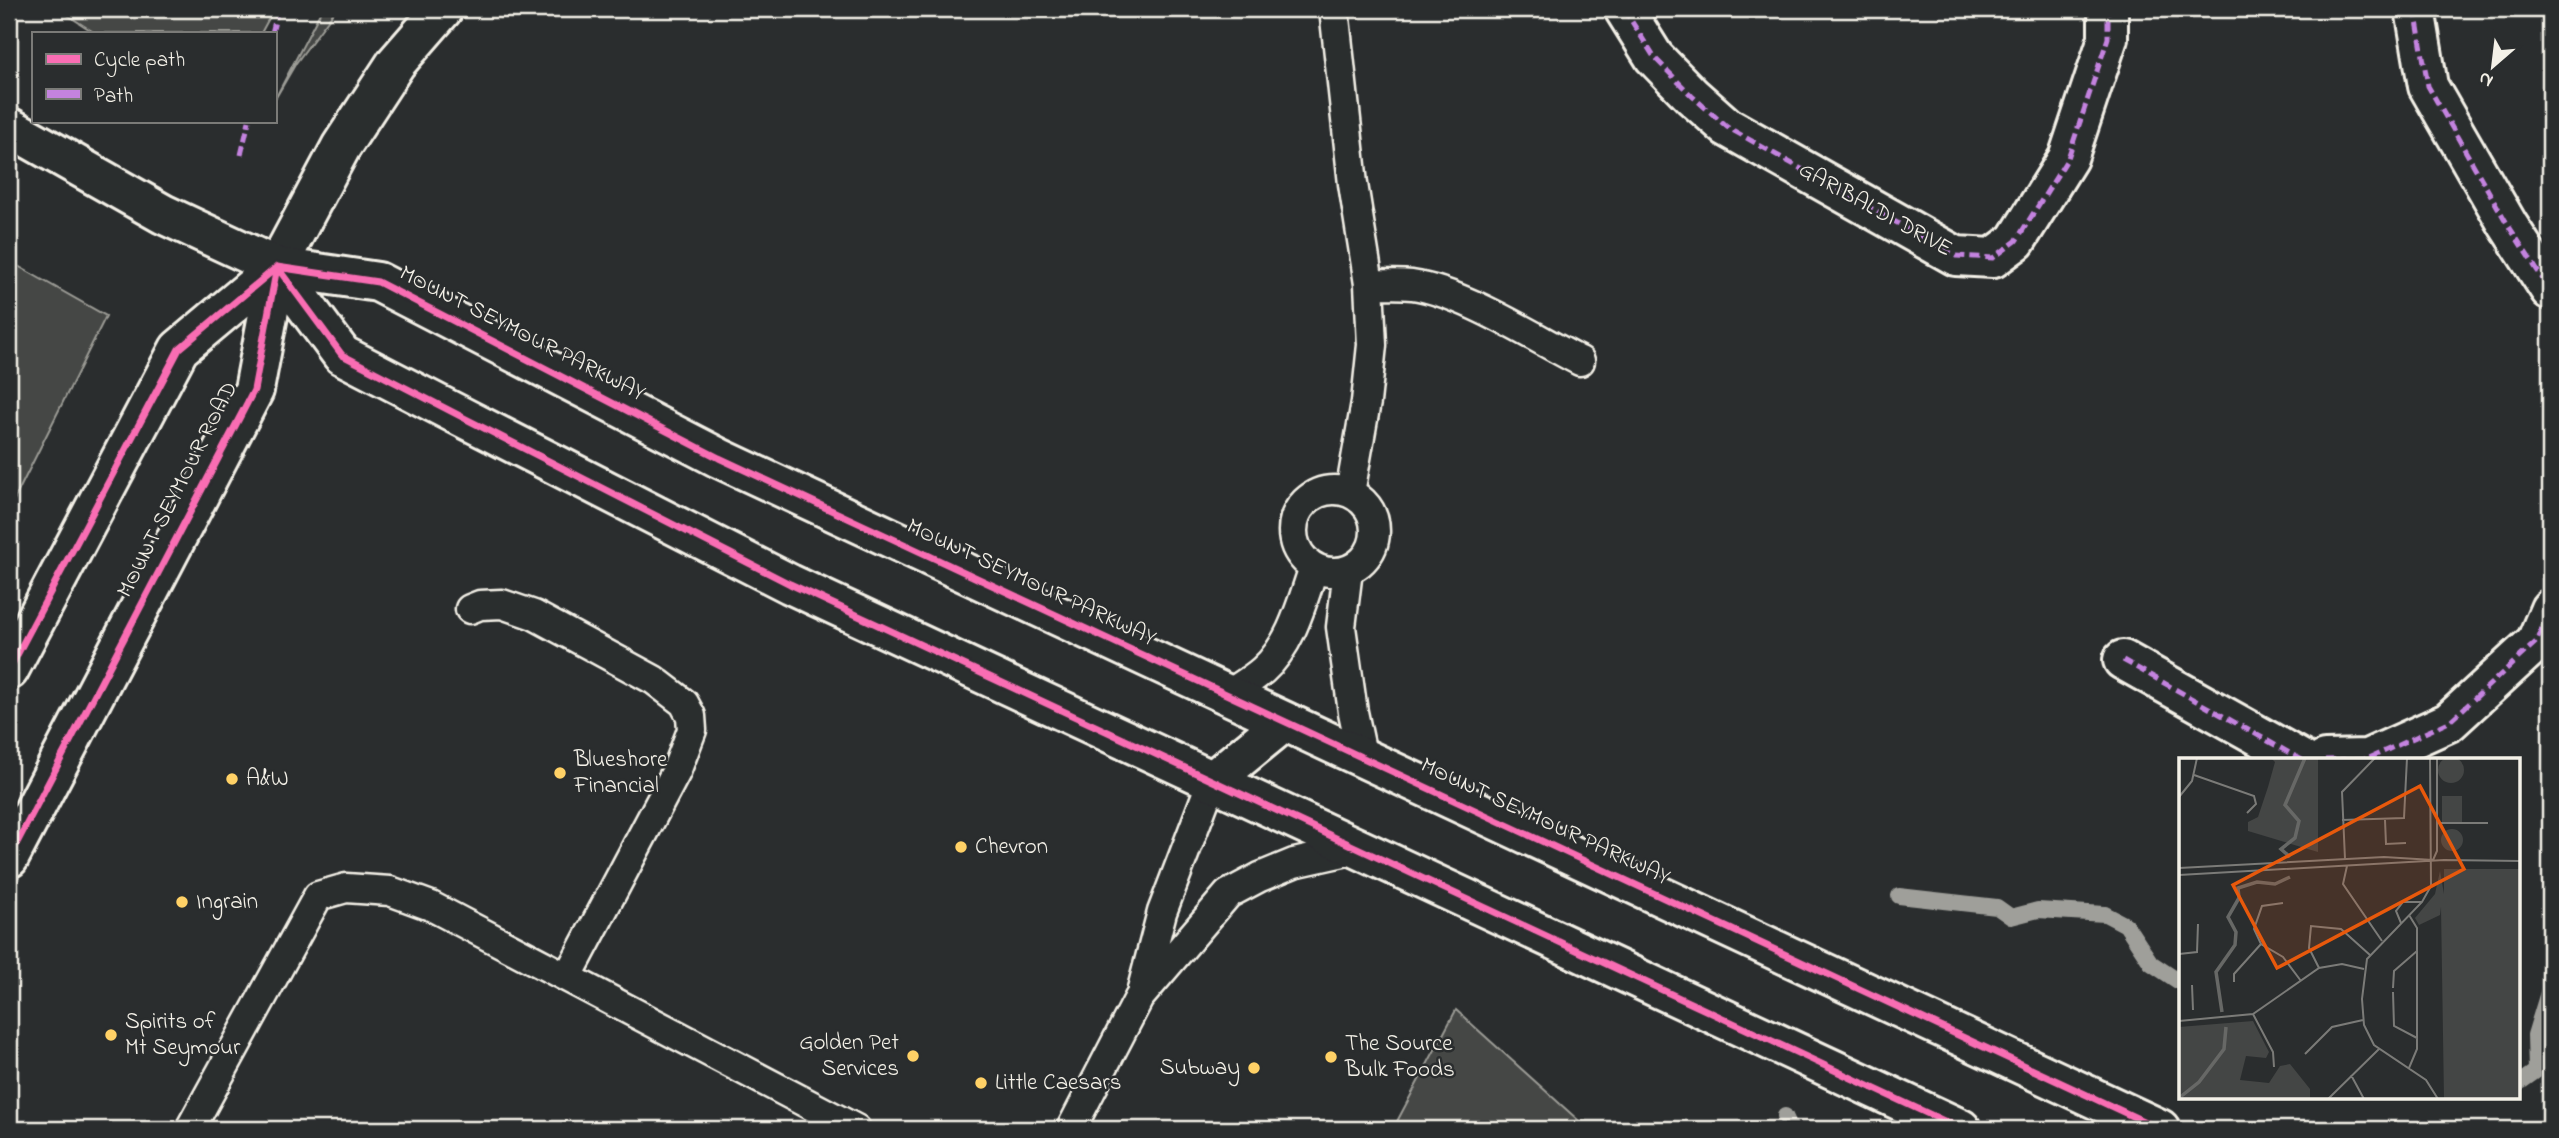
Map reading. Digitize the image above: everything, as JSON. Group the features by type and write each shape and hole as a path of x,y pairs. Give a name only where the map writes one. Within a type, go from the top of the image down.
{"main road":[{"path":"14,648 179,349 277,267 341,147 396,63 443,9"},
{"name":"GARIBALDI DRIVE","path":"1624,9 1654,57 1727,127 1956,256 1993,258 2016,241 2068,158 2108,38 2108,9"},
{"path":"2415,9 2428,86 2508,225 2550,290"},
{"name":"MOUNT SEYMOUR PARKWAY","path":"9,127 163,214 277,267 378,282 719,458 2160,1129"},
{"name":"MOUNT SEYMOUR PARKWAY","path":"277,267 342,355 790,584 1961,1129"},
{"name":"MOUNT SEYMOUR ROAD","path":"9,858 254,390 277,267"},
{"path":"2369,758 2449,722 2536,642 2550,610"},
{"path":"2123,660 2298,758"},
{"path":"1212,781 1284,722"}],"lane":[{"path":"1334,9 1353,184 1369,284 1372,345 1366,401 1350,493"},
{"path":"1369,284 1413,285 1440,292 1466,302 1580,361"},
{"path":"1321,491 1350,493 1363,501 1372,514 1376,528 1373,546 1364,560 1348,570 1331,572 1314,568 1301,557 1294,543 1293,527 1297,512 1308,498 1321,491"},
{"path":"1228,695 1265,669 1283,646 1314,568"},
{"path":"1348,570 1341,626 1353,712 1363,759"},
{"path":"470,609 480,605 502,604 534,615 654,680 684,703 691,716 692,730 676,772 568,976"},
{"path":"1071,1129 1139,998 1161,912 1212,781"},
{"path":"1139,998 1228,894 1294,863 1357,849"},
{"path":"190,1129 318,895 346,888 390,891 431,906 856,1129"}],"shaded area":[{"path":"58,9 274,9 262,32 93,32"},
{"path":"322,9 336,9 296,63 276,97"},
{"path":"9,261 106,316 9,510"},
{"path":"1456,1010 1588,1129 1393,1129"}],"waterway":[{"path":"1899,896 1997,907 2011,917 2038,910 2105,914 2126,925 2151,963 2179,982"},
{"path":"2520,1082 2536,1071 2535,1035 2550,986"},
{"path":"1785,1116 1791,1129"}],"marked path":[{"path":"272,32 278,9"},
{"path":"1624,9 1654,57 1727,127 1956,256 1993,258 2016,241 2068,158 2108,38 2108,9"},
{"path":"2415,9 2428,86 2508,225 2550,290"},
{"path":"241,155 249,122"},
{"path":"2369,758 2449,722 2536,642 2550,609"},
{"path":"2123,660 2298,758"}],"cycle path":[{"path":"277,267 378,282 719,458 2160,1129"},
{"path":"277,267 342,355 468,420 790,584 1961,1129"},
{"path":"9,670 179,349 277,267"},
{"path":"9,858 254,390 277,267"}],"place":[{"name":"Blueshore Financial","path":"560,773"},
{"name":"A&W","path":"232,779"},
{"name":"Chevron","path":"961,847"},
{"name":"Ingrain","path":"182,902"},
{"name":"Spirits of Mt Seymour","path":"111,1035"},
{"name":"Golden Pet Services","path":"913,1056"},
{"name":"The Source Bulk Foods","path":"1331,1057"},
{"name":"Subway","path":"1254,1068"},
{"name":"Little Caesars","path":"981,1083"}]}
